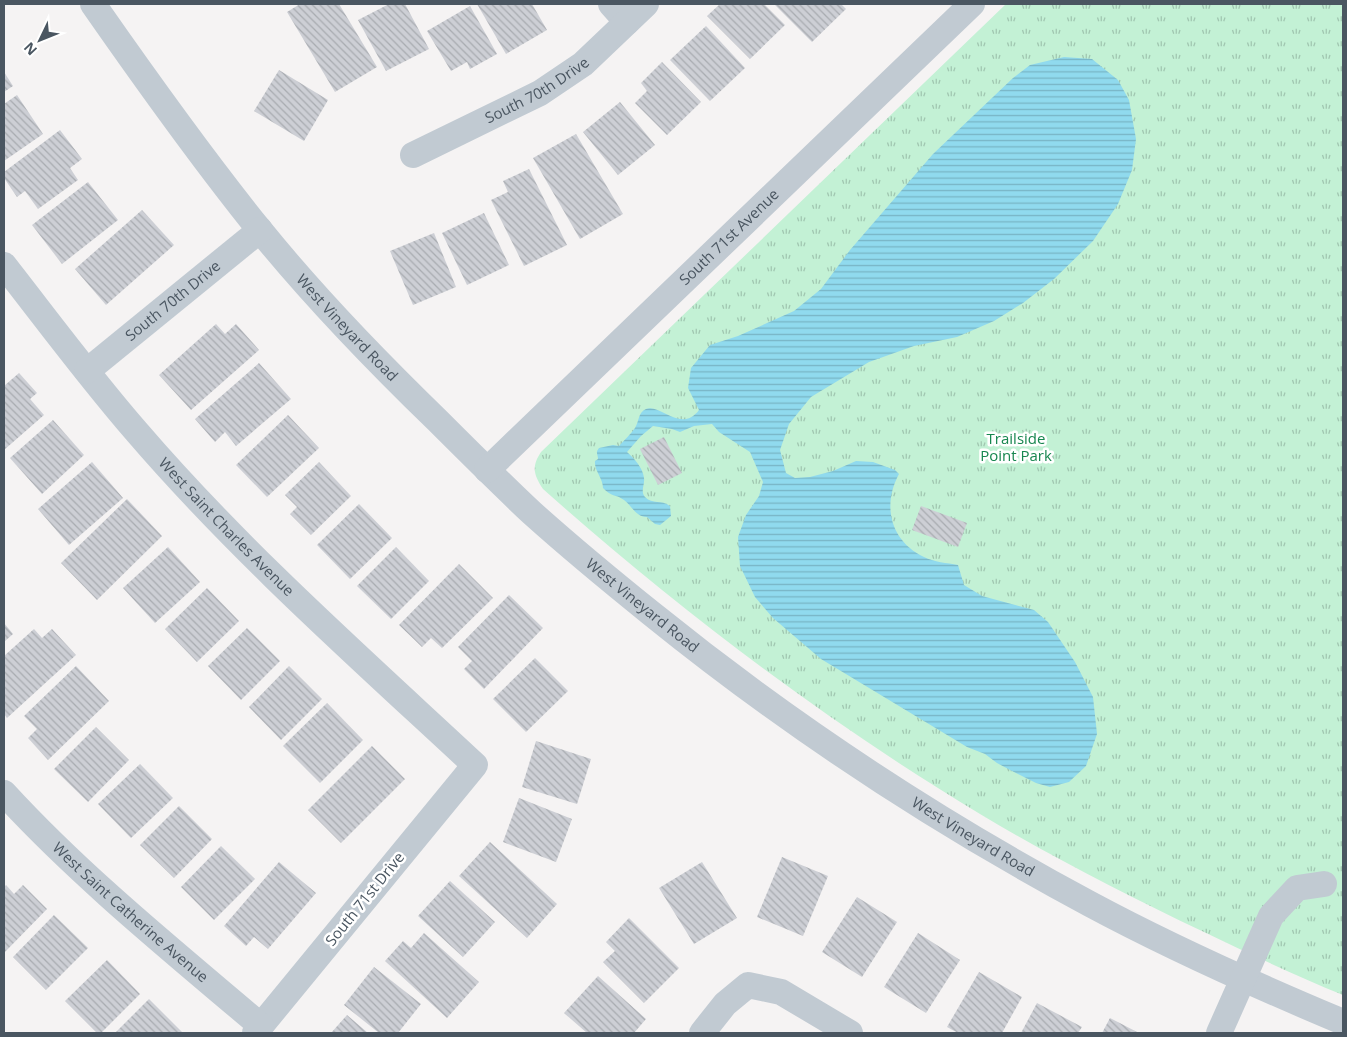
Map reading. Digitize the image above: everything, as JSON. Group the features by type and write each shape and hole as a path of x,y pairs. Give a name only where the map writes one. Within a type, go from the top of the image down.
{"street":[{"name":"West Vineyard Road","path":"93,4 158,96 260,230 379,364 532,513 591,565 772,706 862,769 1025,868 1092,905 1243,978 1343,1022"},
{"name":"South 70th Drive","path":"412,155 540,93 583,64 619,13 646,4"},
{"name":"South 71st Avenue","path":"487,470 972,4"},
{"name":"South 70th Drive","path":"87,372 260,230"},
{"name":"West Saint Charles Avenue","path":"4,265 87,372 136,431 227,530 311,613 476,765"},
{"name":"South 71st Drive","path":"258,1030 476,765"},
{"name":"West Saint Catherine Avenue","path":"5,796 119,904 258,1030"},
{"path":"1219,1033 1271,916 1297,888 1324,884"},
{"path":"702,1033 725,1004 748,985 781,992 850,1033"}],"green space":[{"name":"Trailside Point Park","path":"1006,4 1343,4 1343,995 1256,957 1062,861 922,778 865,741 754,662 594,534 543,489 537,479 535,467 541,452"}],"water":[{"path":"1064,57 1092,59 1118,80 1129,100 1136,139 1132,170 1118,204 1093,241 1054,279 1023,303 994,321 957,337 914,346 869,362 811,397 789,424 780,450 786,473 795,478 810,477 833,471 856,461 873,462 895,470 899,474 891,498 890,510 892,521 903,542 912,550 928,559 958,565 964,585 982,596 1034,610 1048,622 1075,662 1093,697 1097,734 1086,766 1069,782 1050,787 1036,783 997,763 985,754 967,747 821,659 773,618 755,597 740,566 738,537 746,515 759,496 763,482 750,452 719,432 712,424 694,426 680,432 653,426 627,452 642,471 645,497 651,501 670,506 671,516 660,525 655,524 647,517 643,517 634,511 624,500 606,491 603,488 595,461 598,459 597,452 599,448 613,445 619,446 635,428 643,410 652,408 678,419 692,417 699,410 688,388 691,368 710,345 738,336 794,311 821,289 850,250 933,154 1013,78 1030,65"}],"building":[{"path":"300,4 339,4 377,67 335,92 287,12"},
{"path":"389,4 405,4 429,49 386,71 358,20"},
{"path":"477,4 532,4 547,30 506,54"},
{"path":"720,4 764,4 785,25 750,59 707,16"},
{"path":"774,4 841,4 846,9 812,42"},
{"path":"470,6 497,54 470,69 467,62 451,71 427,31"},
{"path":"706,26 745,68 710,101 670,60"},
{"path":"662,62 701,102 667,135 635,103 647,91 641,83"},
{"path":"279,70 328,100 304,141 254,111"},
{"path":"4,72 13,86 4,92"},
{"path":"17,95 43,134 4,161 4,104"},
{"path":"620,102 655,145 618,175 583,132"},
{"path":"60,130 82,159 70,168 78,180 38,209 25,191 17,197 4,178 4,172"},
{"path":"576,134 623,214 580,239 533,158"},
{"path":"529,169 567,245 524,266 491,200 508,192 503,181"},
{"path":"88,182 118,220 62,264 32,225"},
{"path":"142,210 174,245 106,305 75,269"},
{"path":"484,213 509,265 467,285 442,233"},
{"path":"434,233 456,287 413,305 390,251"},
{"path":"216,324 225,334 236,324 259,350 191,410 159,375"},
{"path":"259,363 291,399 236,446 225,432 215,442 195,419"},
{"path":"19,373 37,393 30,399 44,415 4,450 4,386"},
{"path":"288,415 319,448 267,497 236,465"},
{"path":"53,420 84,455 42,494 10,458"},
{"path":"664,437 682,473 658,485 640,449"},
{"path":"92,462 123,498 69,545 38,509"},
{"path":"319,462 351,496 311,535 290,514 297,507 285,495"},
{"path":"127,499 162,536 97,600 61,563"},
{"path":"359,504 392,538 350,579 317,545"},
{"path":"921,506 967,523 958,547 912,530"},
{"path":"168,547 200,582 155,623 123,588"},
{"path":"396,547 429,581 391,619 357,586"},
{"path":"459,564 493,598 442,648 431,638 422,647 399,625"},
{"path":"207,588 239,621 197,662 165,629"},
{"path":"509,595 543,628 484,689 464,669 472,661 458,647"},
{"path":"4,623 13,634 4,642"},
{"path":"247,628 280,661 241,700 208,666"},
{"path":"34,629 42,638 52,629 76,655 7,718 4,714 4,656"},
{"path":"535,658 568,691 526,732 493,699"},
{"path":"76,666 109,701 48,760 28,738 37,729 24,716"},
{"path":"289,666 322,699 281,740 249,707"},
{"path":"327,703 363,740 320,783 283,746"},
{"path":"96,727 129,760 88,802 54,769"},
{"path":"536,741 591,759 577,804 522,787"},
{"path":"372,746 405,779 341,843 308,810"},
{"path":"140,764 173,798 131,838 98,804"},
{"path":"519,798 572,819 556,862 503,842"},
{"path":"179,806 212,839 174,878 140,845"},
{"path":"490,842 557,904 527,938 459,876"},
{"path":"221,846 255,879 214,920 181,887"},
{"path":"782,857 828,876 803,936 757,917"},
{"path":"279,862 316,893 268,949 254,937 246,946 224,926"},
{"path":"702,862 737,918 694,944 659,888"},
{"path":"450,881 495,922 463,957 418,916"},
{"path":"6,885 14,894 23,885 47,909 4,953 4,887"},
{"path":"857,897 897,922 862,977 822,952"},
{"path":"54,915 88,948 46,990 13,957"},
{"path":"629,918 679,968 644,1003 603,962 615,951 606,942"},
{"path":"424,933 479,982 447,1018 385,961 403,941 411,948"},
{"path":"918,933 960,960 926,1013 884,987"},
{"path":"107,960 140,994 101,1033 97,1033 65,1001"},
{"path":"374,967 421,1004 398,1033 379,1033 344,1005"},
{"path":"979,972 1022,997 1002,1033 958,1033 947,1027"},
{"path":"598,976 646,1019 634,1033 587,1033 564,1013"},
{"path":"149,999 183,1033 115,1033"},
{"path":"1037,1003 1082,1027 1078,1033 1021,1033"},
{"path":"347,1015 368,1033 331,1033"},
{"path":"1110,1018 1139,1033 1102,1033"}]}
